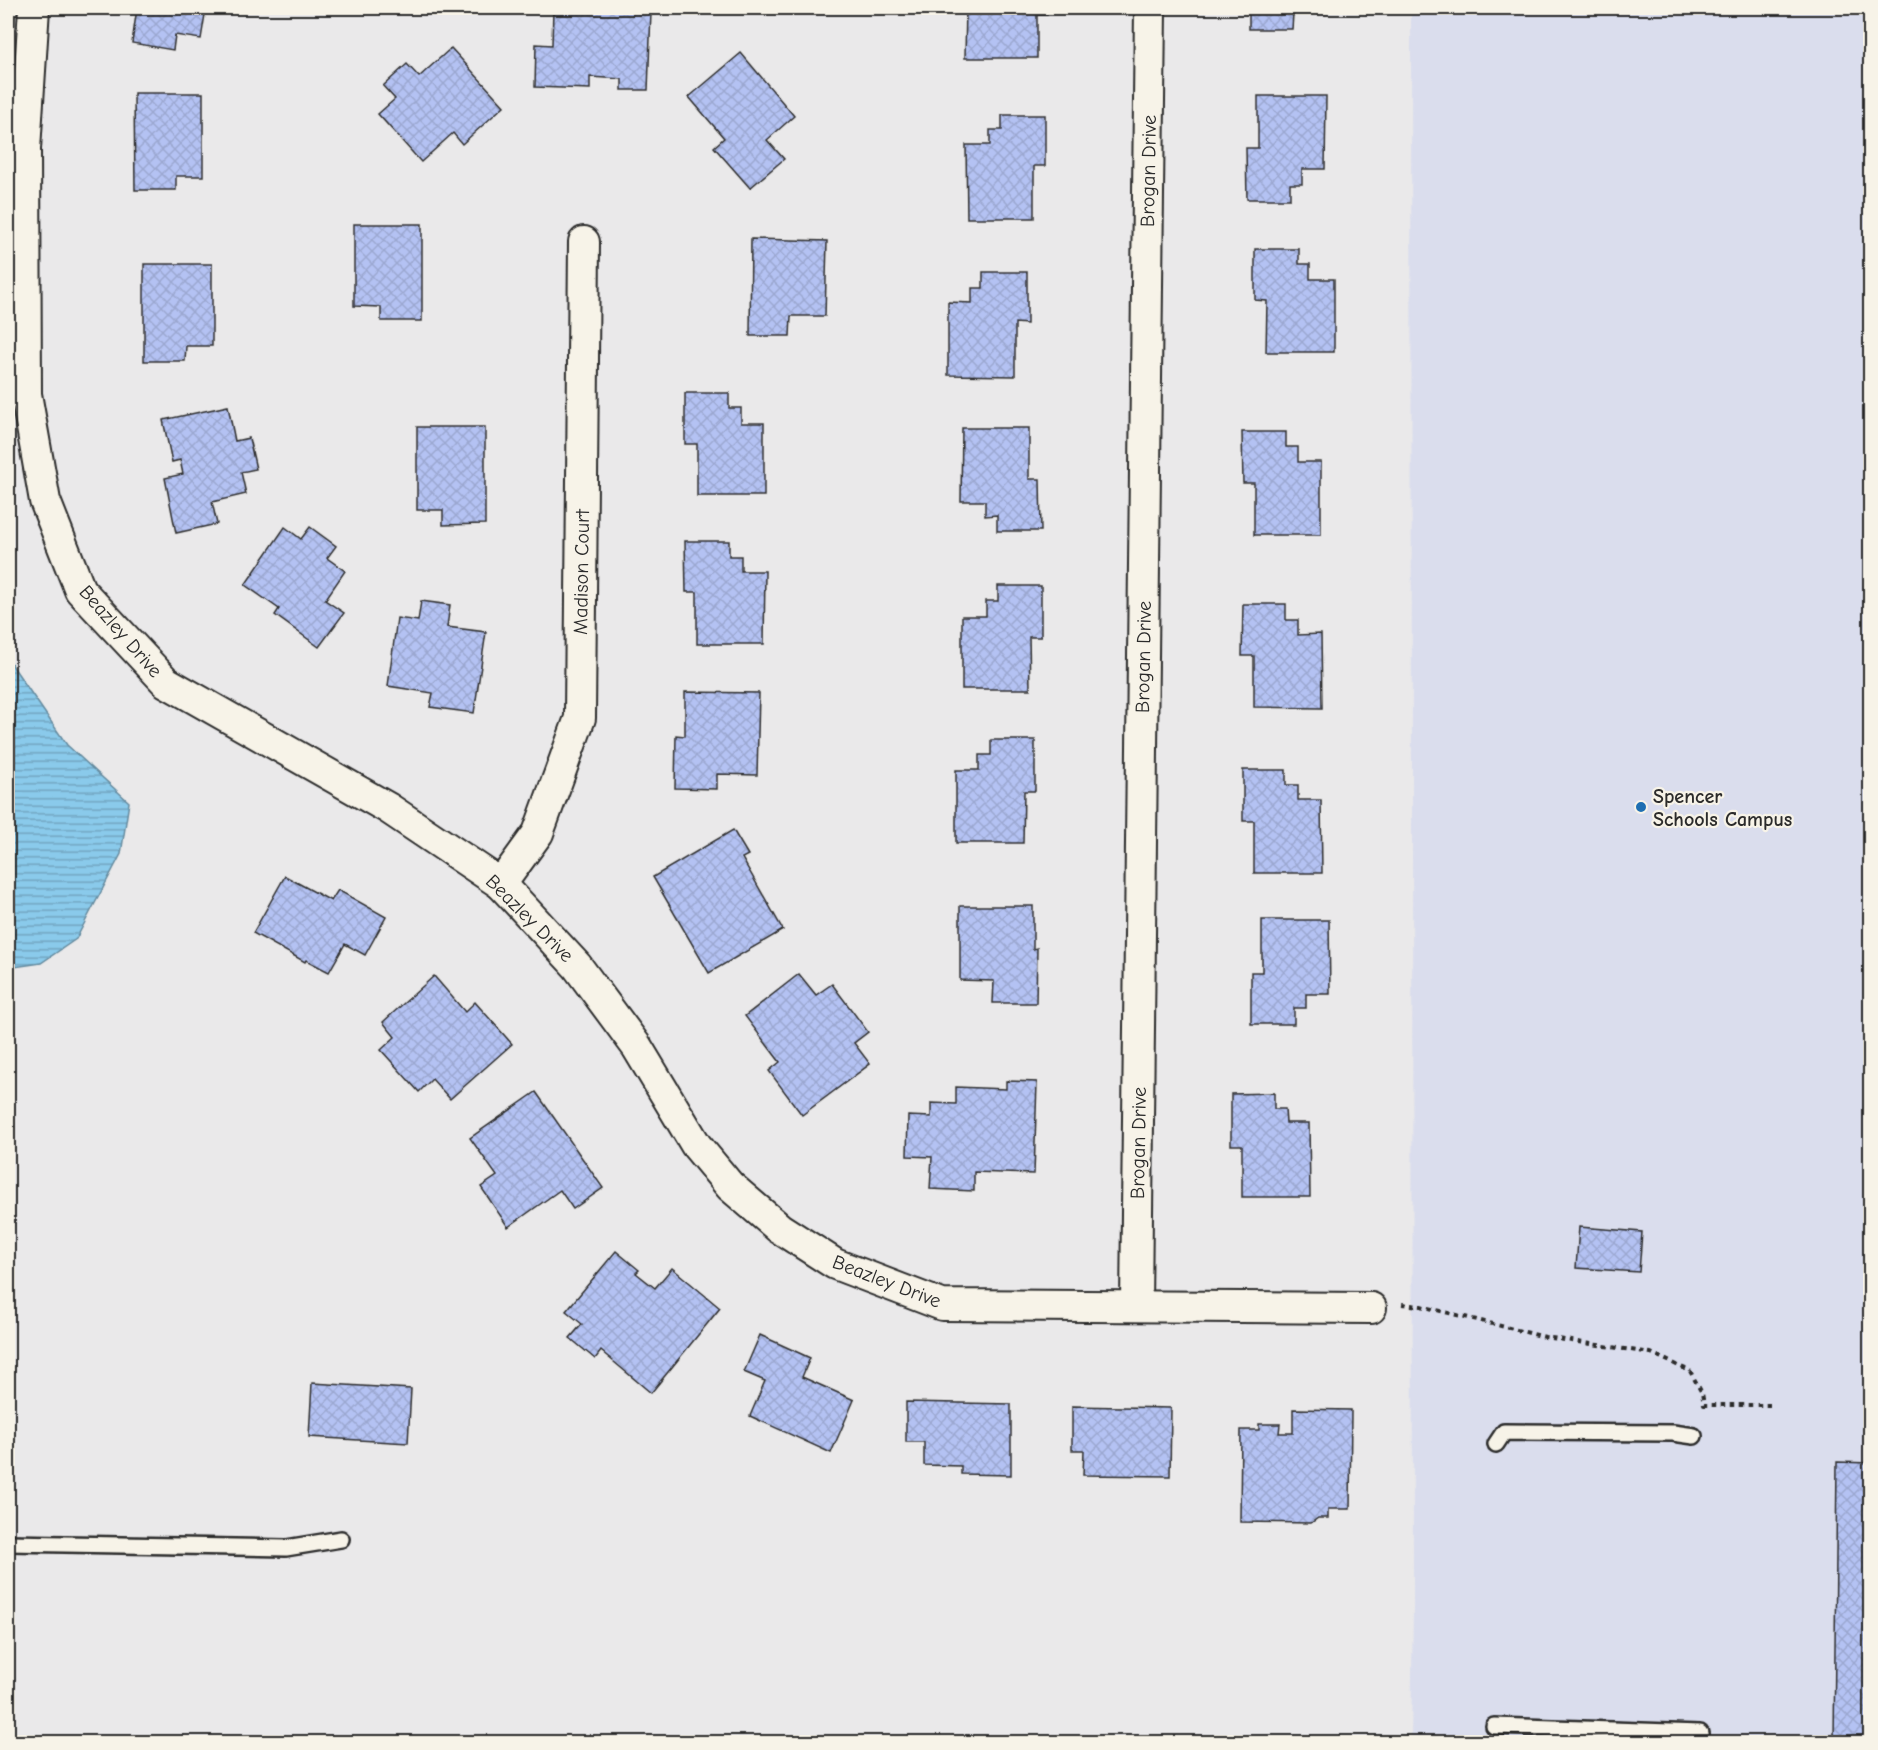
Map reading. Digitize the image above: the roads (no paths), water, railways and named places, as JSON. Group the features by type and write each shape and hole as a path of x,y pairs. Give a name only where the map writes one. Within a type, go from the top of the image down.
{"street":[{"path":"16,149 34,8"},
{"name":"Brogan Drive","path":"1136,1306 1150,8"},
{"name":"Beazley Drive","path":"16,149 26,393 45,501 80,590 166,682 388,808 501,884 577,966 637,1047 696,1145 730,1186 780,1228 835,1264 942,1305 1371,1308"},
{"name":"Madison Court","path":"501,884 538,832 580,718 584,242"}],"lane":[{"path":"1496,1444 1504,1432 1673,1433 1694,1436"},
{"path":"8,1543 286,1548 341,1539"},
{"path":"1494,1726 1700,1733 1700,1743"}],"water":[{"path":"8,657 67,745 129,802 121,854 76,939 41,963 8,968"}],"place":[{"name":"Spencer Schools Campus","path":"1641,807"}]}
